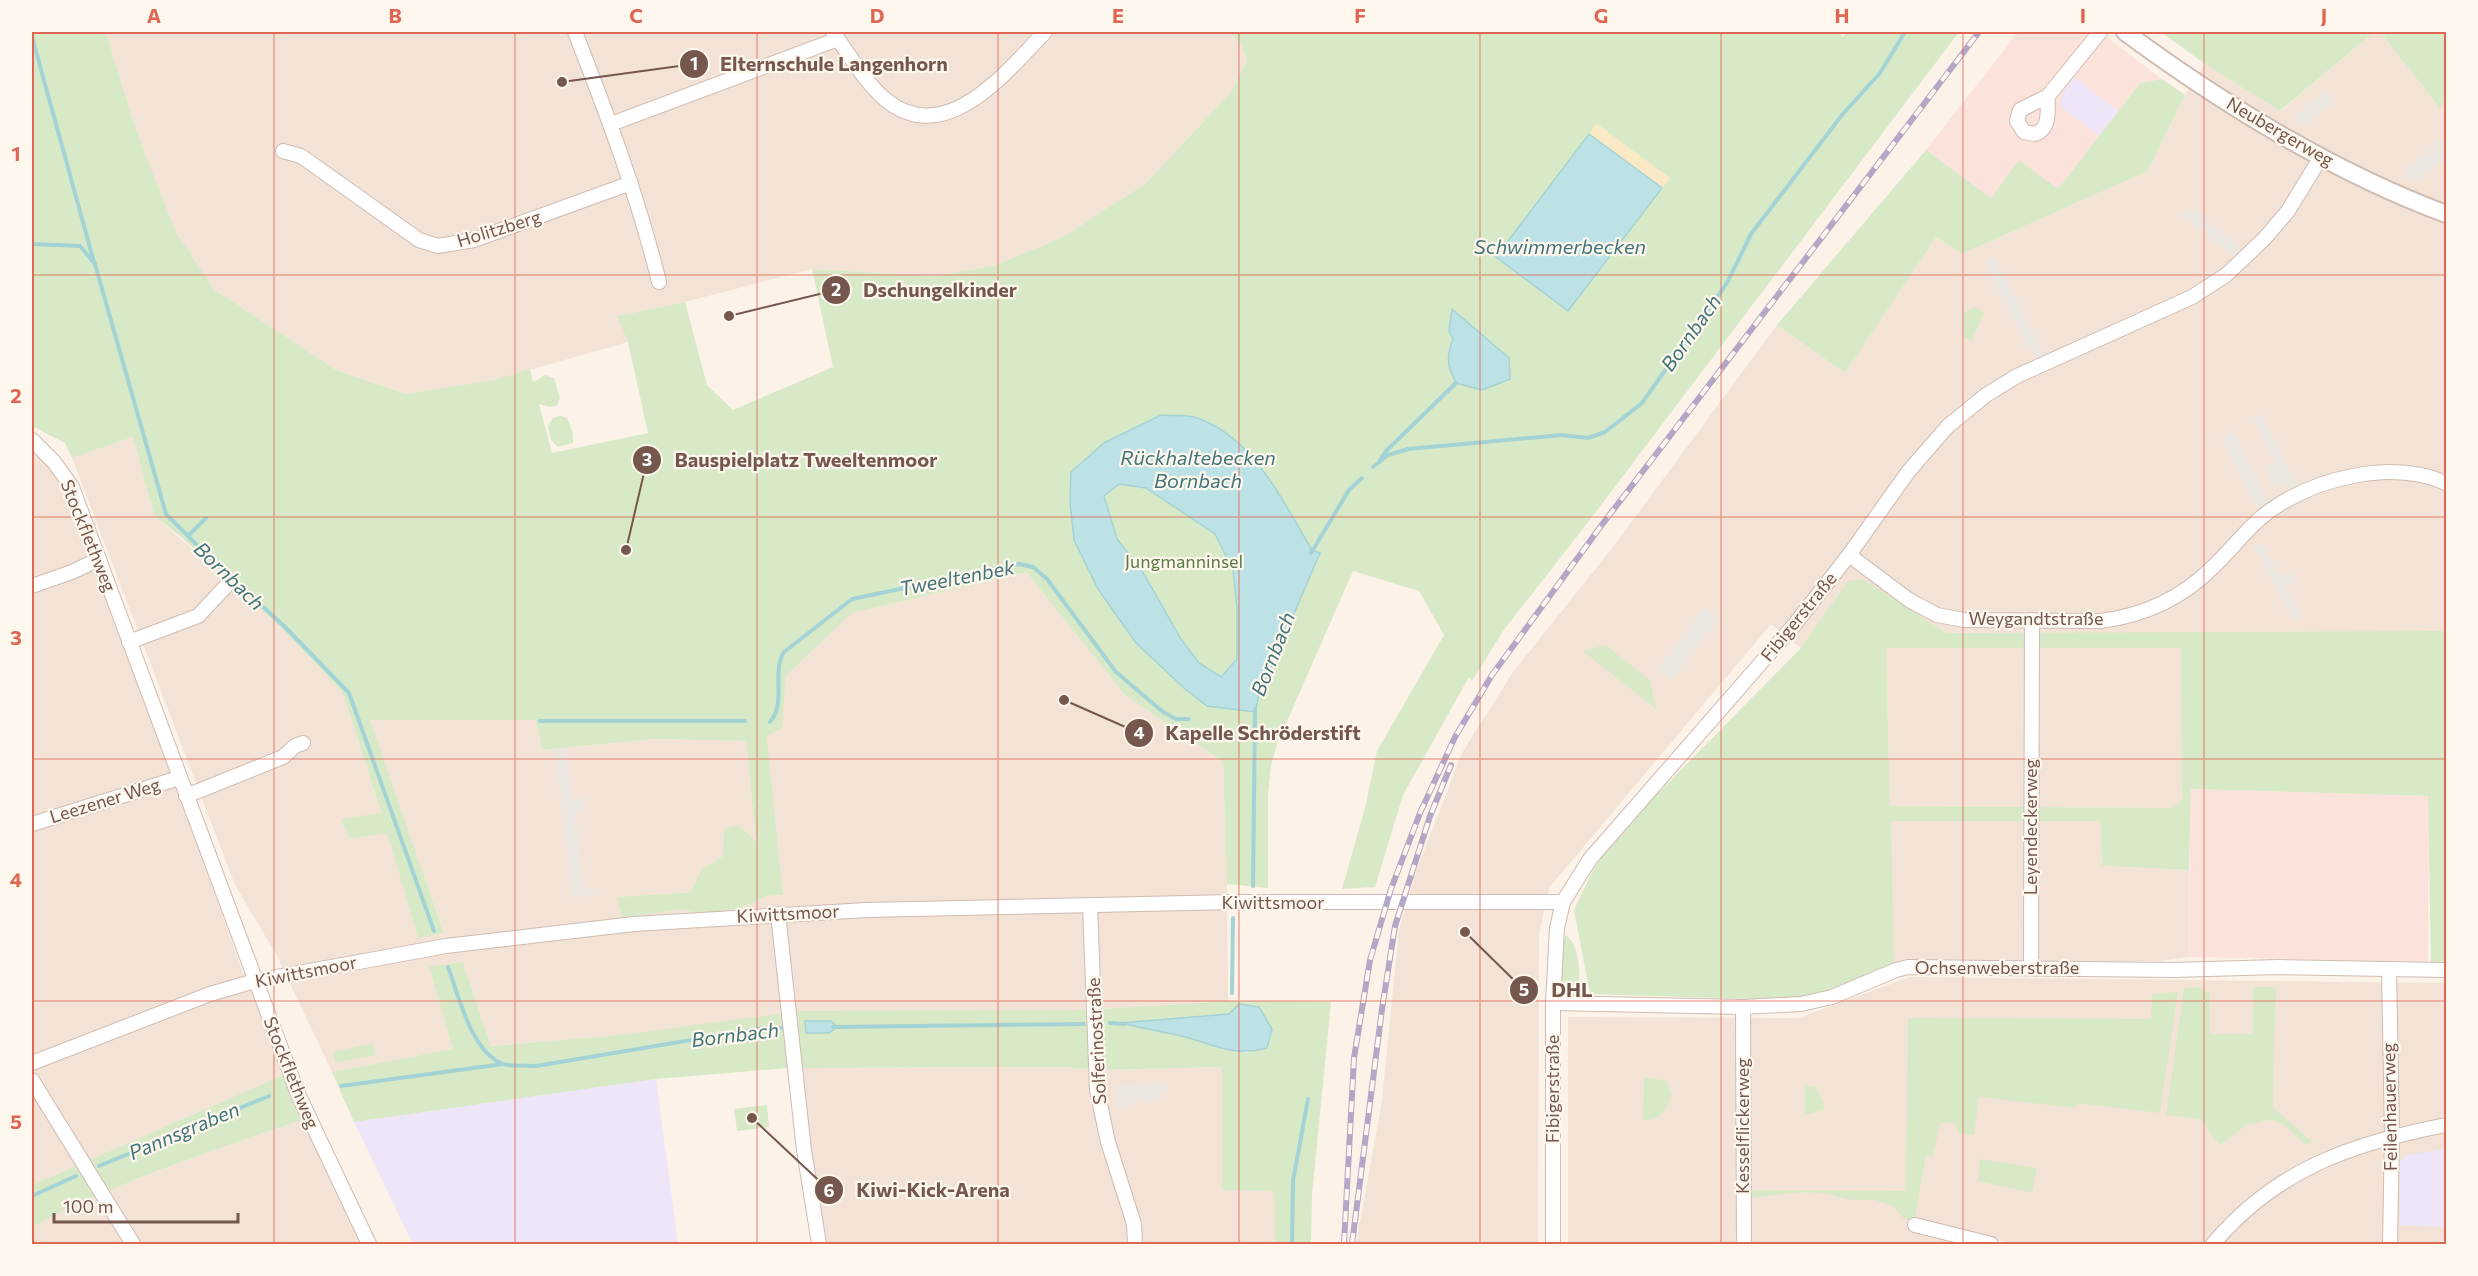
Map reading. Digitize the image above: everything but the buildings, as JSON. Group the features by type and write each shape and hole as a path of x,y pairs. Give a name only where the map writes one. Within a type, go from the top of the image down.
{"street":[{"path":"575,32 631,183 659,282"},
{"path":"611,124 836,35 887,101 902,110 921,115 940,115 963,106 985,92 1045,32"},
{"path":"2048,96 2100,32"},
{"name":"Neubergerweg","path":"2125,32 2259,123 2408,200 2446,214"},
{"name":"Holitzberg","path":"283,152 301,156 418,240 438,246 474,240 631,183"},
{"name":"Fibigerstraße","path":"1553,1245 1553,1003 1557,928 1563,902 1590,859 1765,659 1849,555 1908,472 1936,438 1961,414 1986,395 2018,376 2193,297 2226,275 2264,239 2288,211 2321,157"},
{"name":"Stockflethweg","path":"32,440 54,462 72,488 298,1094 369,1245"},
{"name":"Weygandtstraße","path":"1849,555 1909,600 1937,615 1964,620 2120,619 2158,606 2191,587 2267,513 2295,495 2328,481 2357,474 2384,472 2416,475 2446,483"},
{"path":"32,586 72,572 99,559"},
{"path":"129,642 198,616 229,583"},
{"name":"Leyendeckerweg","path":"2031,968 2032,620"},
{"path":"186,796 283,757 295,746 303,743"},
{"name":"Leezener Weg","path":"32,824 179,777"},
{"name":"Kiwittsmoor","path":"32,1063 210,994 255,981 453,945 634,924 778,914 1090,906 1263,902 1563,902"},
{"name":"Solferinostraße","path":"1090,906 1097,1090 1108,1142 1134,1224 1135,1245"},
{"path":"778,914 804,1150 819,1245"},
{"name":"Ochsenweberstraße","path":"1553,1003 1743,1007 1801,1004 1821,999 1908,967 2174,970 2278,967 2446,970"},
{"name":"Feilenhauerweg","path":"2389,970 2392,1135 2390,1245"},
{"name":"Kesselflickerweg","path":"1743,1007 1744,1245"},
{"path":"32,1080 133,1245"},
{"path":"2213,1245 2258,1198 2296,1174 2331,1156 2392,1135 2446,1125"},
{"path":"1915,1225 1990,1245"}],"shaded area":[{"path":"106,32 1229,32 1241,44 1247,60 1231,92 1146,183 1063,237 993,266 935,276 812,269 685,302 618,316 628,342 494,380 407,394 336,370 215,290 176,232 135,127"},
{"path":"2018,32 2100,32 2162,79 2140,83 2118,111 2074,78 2059,105 2099,136 2058,189 1991,198 1926,150"},
{"path":"2374,32 2380,32 2440,108 2446,101 2446,642 2182,648 2182,801 2172,808 1890,806 1886,648 1801,648 1771,624 1549,888 1539,935 1538,1244 1356,1244 1382,1101 1399,929 1417,869 1462,753 1513,672 1613,547 1777,325 1845,373 1936,237 1962,254 2148,171 2185,95 2205,64 2281,111"},
{"path":"2074,77 2118,111 2099,136 2059,105"},
{"path":"2326,90 2335,100 2308,123 2303,124 2296,120 2294,116"},
{"path":"2440,140 2446,148 2446,157 2416,183 2403,176 2406,169"},
{"path":"2192,207 2236,244 2240,253 2235,258 2182,215"},
{"path":"1995,256 2046,356 2037,359 2032,350 2029,351 1988,273 1985,261"},
{"path":"2261,412 2299,488 2292,492 2284,484 2274,489 2264,468 2274,462 2253,420"},
{"path":"2233,430 2269,505 2261,511 2252,500 2221,438"},
{"path":"133,437 154,516 247,595 343,693 381,814 342,820 349,839 387,832 418,937 444,932 369,720 536,720 542,750 654,739 746,741 756,843 723,856 701,870 691,892 618,897 622,918 682,909 704,915 741,908 767,896 783,895 767,736 782,727 786,676 852,613 1026,572 1125,695 1223,762 1228,1001 1084,1010 955,1012 491,1046 463,962 429,966 454,1049 332,1072 277,956 235,885 72,458"},
{"path":"32,447 58,470 124,636 243,973 260,984 294,1070 32,1185"},
{"path":"2263,543 2281,577 2291,572 2296,582 2286,587 2301,616 2293,621 2254,547"},
{"path":"1705,607 1719,618 1672,680 1656,670"},
{"path":"567,747 572,799 583,798 587,811 576,813 583,889 594,889 595,895 572,897 554,749"},
{"path":"2191,789 2429,796 2428,962 2188,957"},
{"path":"1890,821 2100,821 2102,866 2189,870 2188,957 2160,961 1894,963"},
{"path":"1910,977 2446,983 2446,1244 2014,1244 1977,1236 1974,1244 1568,1244 1568,1017 1798,1018"},
{"path":"1061,1067 1101,1070 1222,1067 1222,1189 1274,1191 1275,1244 812,1244 788,1068"},
{"path":"656,1079 678,1244 413,1244 354,1122"},
{"path":"1164,1081 1168,1089 1147,1105 1141,1097 1119,1112 1113,1086"},
{"path":"314,1116 377,1244 32,1244 32,1227 84,1200 195,1157"},
{"path":"2446,1149 2446,1227 2400,1225 2400,1162 2407,1155"}],"green space":[{"path":"32,32 106,32 135,127 176,232 215,290 336,370 406,394 494,380 530,369 533,382 545,375 554,378 560,398 557,405 550,407 539,404 552,453 648,433 628,342 617,316 685,302 707,385 733,410 833,367 812,269 935,276 993,266 1063,237 1146,183 1231,92 1247,60 1241,44 1229,32 1837,32 1844,37 1846,32 1959,32 1503,631 1472,681 1469,677 1403,795 1375,887 1342,889 1365,808 1377,751 1444,635 1419,591 1353,571 1277,744 1271,766 1268,794 1268,888 1227,884 1223,762 1125,695 1026,572 852,613 786,676 782,728 767,736 783,895 767,896 741,908 704,915 682,909 622,918 617,897 691,892 701,870 723,856 724,829 738,825 756,842 746,741 654,739 542,750 536,720 370,720 444,933 418,938 387,833 349,839 341,819 381,813 343,693 247,595 154,516 133,437 72,458 65,443 32,426","holes":["1250,453 1312,550 1320,553 1259,695 1255,712 1207,706 1071,472"]},
{"path":"2161,32 2374,32 2280,111 2205,64"},
{"path":"2380,32 2446,32 2446,101 2440,108"},
{"path":"2162,79 2185,95 2148,171 1962,254 1936,237 1845,373 1777,325 1926,150 1991,198 2019,160 2058,189 2140,83"},
{"path":"1976,307 1984,313 1972,340 1964,338 1962,313"},
{"path":"560,416 567,418 573,434 573,443 558,447 551,440 548,426 553,418"},
{"name":"Jungmanninsel","path":"1119,484 1146,488 1215,534 1233,570 1237,607 1237,659 1221,677 1200,663 1181,639 1141,569 1117,539 1104,496"},
{"path":"1863,579 1946,633 2446,631 2446,966 2431,966 2428,796 2191,789 2189,870 2102,866 2100,821 1891,821 1894,963 1814,998 1753,999 1590,994 1574,910 1593,870 1619,833 1801,648 1848,581","holes":["1886,648 2181,648 2182,800 2172,808 1890,806"]},
{"path":"1605,645 1650,680 1656,709 1583,651"},
{"path":"1565,935 1577,954 1579,994 1574,998 1563,986 1561,978"},
{"path":"463,962 491,1046 620,1035 800,1011 1084,1010 1228,1001 1331,1002 1312,1195 1311,1244 1275,1244 1274,1191 1222,1190 1222,1067 1100,1070 1061,1067 788,1068 656,1079 354,1122 332,1072 453,1049 429,966","holes":["1229,1014 1249,1053 1226,1050 1186,1037 1123,1024"]},
{"path":"2202,987 2203,992 2210,991 2210,1034 2253,1034 2253,987 2276,987 2273,1107 2311,1141 2306,1145 2283,1124 2270,1120 2254,1125 2251,1122 2220,1145 2200,1119 2166,1115 2184,988"},
{"path":"2178,992 2160,1113 2077,1103 2076,1108 1979,1097 1974,1135 1957,1133 1957,1125 1941,1122 1932,1157 1926,1156 1914,1222 1904,1219 1893,1206 1875,1200 1851,1200 1822,1193 1802,1192 1751,1198 1751,1190 1906,1191 1908,1018 2151,1019 2152,994"},
{"path":"373,1043 376,1055 335,1063 333,1052"},
{"path":"294,1070 314,1116 135,1180 32,1227 32,1185"},
{"path":"1644,1077 1667,1081 1671,1095 1662,1114 1649,1120 1643,1120"},
{"path":"1805,1085 1816,1087 1825,1109 1805,1115"},
{"path":"767,1105 769,1127 737,1131 734,1109"},
{"path":"1980,1159 2037,1168 2032,1193 1978,1181"}],"sand":[{"path":"1596,123 1670,178 1662,188 1589,134"}],"water":[{"name":"Schwimmerbecken","path":"1589,134 1662,188 1568,311 1496,257"},
{"path":"1452,309 1509,358 1510,379 1482,390 1456,383 1448,361 1453,339 1449,331"},
{"name":"Rückhaltebecken Bornbach","path":"1161,415 1194,417 1215,426 1250,454 1277,492 1312,550 1320,553 1259,695 1255,712 1207,706 1185,689 1136,643 1098,589 1074,540 1070,502 1071,472 1104,443","holes":["1119,484 1146,488 1215,534 1233,570 1237,607 1237,659 1221,677 1199,663 1181,639 1141,569 1117,539 1104,496"]},
{"path":"1239,1004 1259,1007 1272,1029 1267,1048 1234,1051 1185,1037 1121,1023 1229,1014"},
{"path":"805,1021 831,1021 837,1027 829,1033 806,1033"}],"waterway":[{"name":"Bornbach","path":"1373,467 1388,455 1408,449 1562,435 1588,438 1605,432 1642,403 1727,283 1751,234 1842,115 1880,73 1905,32"},
{"path":"32,37 94,262"},
{"name":"Bornbach","path":"32,244 80,246 95,264 166,514 285,627 349,693 434,931"},
{"path":"1380,460 1386,451 1456,383"},
{"name":"Bornbach","path":"1311,553 1349,490 1362,478"},
{"path":"188,536 206,518"},
{"name":"Tweeltenbek","path":"770,722 778,706 779,669 784,652 852,599 1019,564 1033,567 1047,579 1116,672 1163,712 1176,719 1189,719"},
{"name":"Bornbach","path":"1253,886 1255,709"},
{"name":"Tweeltenbek","path":"540,721 745,721"},
{"name":"Bornbach","path":"1232,993 1233,918"},
{"name":"Bornbach","path":"448,967 474,1036 492,1058 507,1065 536,1066 763,1028 787,1028"},
{"name":"Bornbach","path":"1110,1023 1124,1024"},
{"name":"Bornbach","path":"833,1027 1084,1024"},
{"name":"Pannsgraben","path":"341,1086 503,1064"},
{"name":"Pannsgraben","path":"99,1166 269,1096"},
{"path":"1292,1244 1293,1181 1308,1099"},
{"name":"Pannsgraben","path":"32,1196 76,1176"}],"railway":[{"path":"1344,1244 1354,1058 1370,960 1391,889 1420,813 1455,737 1492,675 1601,526 1979,32"},
{"path":"1352,1244 1395,926 1430,816 1451,765"}],"place":[{"name":"Elternschule Langenhorn","path":"562,82"},
{"name":"Dschungelkinder","path":"729,316"},
{"name":"Bauspielplatz Tweeltenmoor","path":"626,550"},
{"name":"Kapelle Schröderstift","path":"1064,700"},
{"name":"DHL","path":"1465,932"},
{"name":"Kiwi-Kick-Arena","path":"752,1118"}]}
